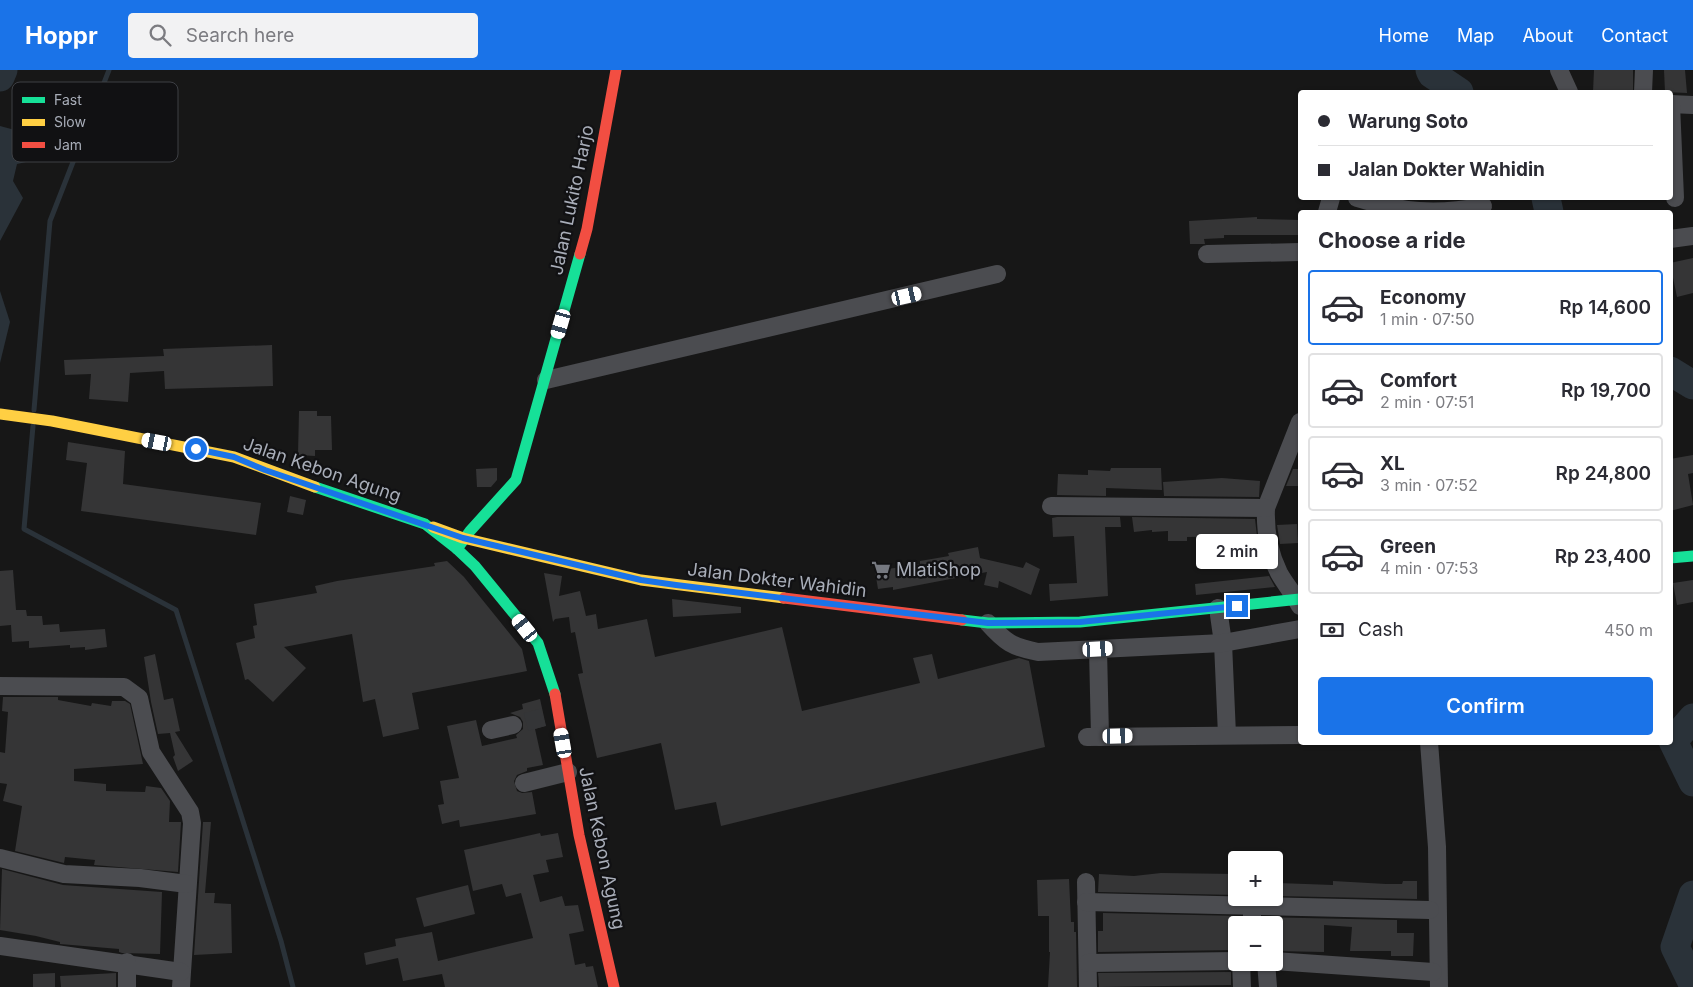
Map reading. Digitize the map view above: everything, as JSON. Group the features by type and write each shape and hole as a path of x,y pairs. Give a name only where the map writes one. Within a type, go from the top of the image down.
{"main road":[{"name":"Jalan Lukito Harjo","path":"457,548 463,538 502,498 516,480 588,230 616,70"},
{"name":"Jalan Kebon Agung","path":"0,414 20,415 234,457 265,470 463,538"},
{"name":"Jalan Kebon Agung","path":"425,524 457,548 475,566 538,643 552,684 554,714 614,987"},
{"name":"Jalan Dokter Wahidin","path":"463,538 662,583 988,623 1080,622 1298,601"},
{"path":"1673,558 1693,556"}],"street":[{"path":"1559,70 1568,90"},
{"path":"1643,90 1644,70"},
{"path":"1673,104 1693,105"},
{"path":"1673,151 1675,198"},
{"path":"1363,200 1391,209 1405,210"},
{"path":"1391,209 1407,200"},
{"path":"1450,210 1482,206"},
{"path":"1673,239 1693,236"},
{"path":"1207,254 1298,252"},
{"path":"546,380 997,274"},
{"path":"1298,430 1294,447 1266,508 1268,540 1279,573 1298,600"},
{"path":"1051,506 1266,508"},
{"path":"1218,608 1222,643 1227,735"},
{"path":"988,623 1004,641 1017,648 1038,652 1222,643 1298,629"},
{"path":"1098,649 1094,737 1298,735"},
{"path":"0,686 124,687 139,698 151,752 191,817 181,979 127,962 0,946"},
{"path":"491,730 520,723"},
{"path":"1429,745 1437,847 1435,982"},
{"path":"524,783 568,772"},
{"path":"0,858 64,874 140,878 187,884"},
{"path":"1426,874 1435,982"},
{"path":"1086,882 1088,987"},
{"path":"1086,902 1228,905"},
{"path":"1283,906 1430,910"},
{"path":"1088,963 1228,961"},
{"path":"127,962 127,987"},
{"path":"1283,963 1435,982"},
{"path":"1241,971 1242,987"},
{"path":"1267,971 1268,987"}],"shaded area":[{"path":"0,126 12,129 12,162 26,162 17,164 13,181 23,198 0,241"},
{"path":"0,291 10,322 0,363"}],"building":[{"path":"1594,70 1633,70 1633,90 1593,90"},
{"path":"1664,70 1685,70 1687,93 1665,90"},
{"path":"1257,217 1257,219 1298,220 1298,235 1224,235 1224,238 1204,239 1205,244 1190,244 1189,221"},
{"path":"1693,258 1693,293 1677,297 1673,278 1673,262"},
{"path":"272,345 273,386 165,389 164,371 130,373 128,402 89,399 91,374 65,375 64,360 164,356 163,349"},
{"path":"299,411 317,411 317,416 331,416 332,450 315,450 315,456 298,455"},
{"path":"68,442 125,451 123,484 261,503 256,535 81,511 87,463 66,460"},
{"path":"1693,455 1693,473 1688,474 1693,505 1673,510 1673,458"},
{"path":"497,468 497,480 491,487 477,487 476,469"},
{"path":"1111,468 1161,468 1162,490 1106,488 1106,496 1057,495 1058,474 1088,475 1088,470 1110,471"},
{"path":"1293,469 1298,469 1298,486 1286,486"},
{"path":"1222,478 1260,481 1259,497 1164,496 1163,482"},
{"path":"290,496 306,500 303,515 287,512"},
{"path":"1120,517 1121,527 1105,527 1108,596 1050,601 1049,584 1077,583 1074,536 1053,537 1052,518"},
{"path":"1132,517 1255,519 1257,536 1187,537 1187,541 1168,541 1168,531 1134,532"},
{"path":"1297,524 1298,543 1280,544 1277,525"},
{"path":"978,547 980,558 1023,568 1026,562 1040,569 1031,595 999,581 998,588 984,585 987,572 893,590 893,587 878,589 875,571 920,564 920,561 949,556 948,553"},
{"path":"447,561 464,577 522,649 527,671 412,693 419,729 383,737 375,699 363,702 352,634 284,647 306,668 273,702 248,679 245,680 236,643 255,638 253,626 257,625 254,604 317,593 315,586 337,581 435,566 434,563"},
{"path":"13,570 16,610 26,610 27,616 42,616 43,625 59,624 60,632 105,629 107,647 85,650 85,647 70,648 70,645 29,648 29,641 12,642 11,625 0,626 0,571"},
{"path":"544,573 562,576 559,596 580,591 586,616 596,614 598,629 647,619 655,657 782,627 802,711 920,683 913,658 932,654 938,679 1019,658 1029,661 1045,747 721,826 716,802 675,810 661,743 597,758 578,674 583,673 575,632 571,633 569,617 555,619 553,622"},
{"path":"1269,576 1275,587 1196,595 1195,584"},
{"path":"1693,580 1693,602 1677,605 1673,583"},
{"path":"672,599 741,607 741,613 673,617"},
{"path":"155,654 164,700 173,698 180,731 175,732 193,761 178,771 173,757 175,755 170,733 158,734 151,702 144,657"},
{"path":"3,697 58,697 58,700 91,706 92,703 111,706 112,701 125,701 130,704 143,764 74,769 74,781 106,784 106,791 145,792 146,786 161,788 170,801 169,822 181,822 178,872 94,865 95,860 65,857 64,863 15,851 22,806 3,801 7,784 0,783 0,752 5,753 8,712 2,711"},
{"path":"540,699 546,726 535,729 543,765 527,768 527,771 517,775 514,781 517,791 522,793 532,792 536,814 460,827 459,820 442,824 438,805 444,804 440,781 459,778 447,726 476,720 482,746 517,738 516,735 523,729 523,722 520,717 510,713 523,709 522,704"},
{"path":"203,822 211,822 205,893 215,893 214,903 231,904 232,953 194,955"},
{"path":"540,833 541,836 558,833 563,857 546,860 549,872 533,875 540,902 562,896 565,906 578,905 584,931 569,934 575,965 585,963 586,967 593,966 598,987 445,987 442,974 403,981 398,958 366,965 364,953 396,946 395,939 432,932 438,961 533,938 521,893 506,897 502,884 473,891 464,850"},
{"path":"2,869 63,885 162,892 160,954 122,953 119,952 119,949 60,944 60,942 36,936 0,930"},
{"path":"1161,873 1228,874 1228,895 1098,892 1099,874 1134,876"},
{"path":"1069,879 1071,922 1074,922 1074,932 1076,932 1077,987 1048,987 1050,952 1049,916 1038,916 1037,880"},
{"path":"1333,881 1402,884 1403,881 1417,881 1417,899 1283,896 1283,883 1333,885"},
{"path":"468,885 475,914 424,927 416,898"},
{"path":"1103,913 1241,916 1228,916 1228,950 1098,952 1098,931 1103,931"},
{"path":"1283,917 1397,920 1397,933 1414,933 1413,956 1391,956 1391,951 1350,951 1352,927 1324,925 1324,952 1283,951"},
{"path":"1231,972 1231,985 1099,987 1098,973"},
{"path":"55,973 55,987 33,987 33,974"},
{"path":"116,973 116,987 61,987 60,976"}],"waterway":[{"path":"0,77 3,70"},
{"path":"104,82 109,70"},
{"path":"1430,70 1432,74 1456,90"},
{"path":"34,410 50,221 73,162"},
{"path":"1546,200 1549,210"},
{"path":"1673,373 1693,385"},
{"path":"33,426 24,529 176,610 281,941 293,987"},
{"path":"1693,718 1673,741 1693,782"},
{"path":"1693,895 1675,947 1693,984"}],"tunnel":[{"path":"526,722 551,715"}],"traffic: fast":[{"path":"457,549 470,531 516,480 580,254"},
{"path":"315,487 425,524 457,549 475,566 538,643 555,694"},
{"path":"1673,558 1693,556"},
{"path":"962,620 988,623 1080,622 1298,599"}],"traffic: slow":[{"path":"0,414 52,421 234,457 315,487"},
{"path":"433,527 463,538 641,580 784,598"}],"traffic: jam":[{"path":"580,254 587,229 616,70"},
{"path":"784,598 962,620"},
{"path":"555,694 579,835 614,987"}],"place":[{"name":"MlatiShop","path":"881,570"}],"route":[{"path":"196,449 234,457 265,470 463,538 641,580 988,623 1043,624 1080,622 1237,606"}]}
